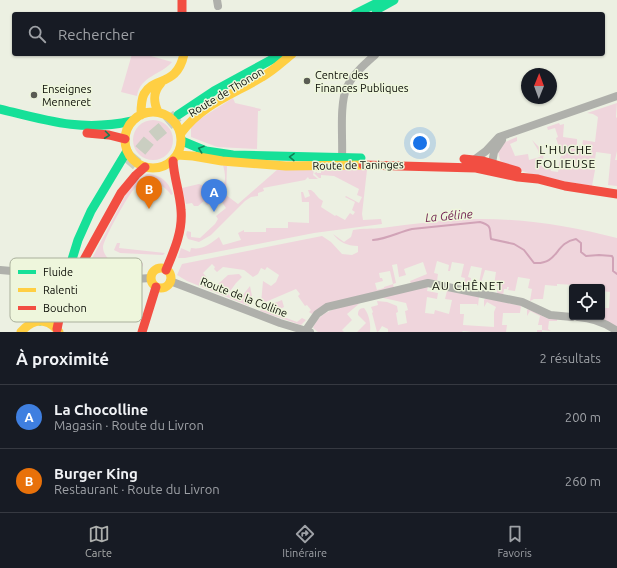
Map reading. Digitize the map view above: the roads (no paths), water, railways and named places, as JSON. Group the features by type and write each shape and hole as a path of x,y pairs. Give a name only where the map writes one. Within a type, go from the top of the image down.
{"main road":[{"path":"182,0 182,12"},
{"path":"359,12 383,0"},
{"path":"371,12 394,0"},
{"path":"141,115 145,91 176,73 182,64 184,56"},
{"path":"0,109 78,127 110,126 132,121 149,112 162,113 266,56"},
{"name":"Route de Thonon","path":"278,56 214,91 180,117 214,96 288,56"},
{"path":"166,270 177,244 182,226 181,206 176,185 175,158 181,137 189,121 203,110 265,76 290,56"},
{"path":"161,83 156,89 154,104 162,113 174,120 181,137"},
{"path":"0,116 64,131 109,135 125,139"},
{"path":"132,121 127,130 125,139 127,151 132,159 148,168 165,174 176,185"},
{"name":"Route de Taninges","path":"181,137 206,150 223,154 287,157 474,160 492,163 538,180"},
{"path":"76,258 78,240 91,211 127,151"},
{"name":"Route de Taninges","path":"175,158 189,156 222,161 286,166 388,165 476,168 573,188 617,194"},
{"path":"82,258 94,245 104,222 131,178 148,168 161,167 175,158"},
{"path":"315,166 319,164 333,163 342,158"},
{"path":"80,258 103,211 130,167"},
{"path":"161,268 166,270 170,274 170,281 164,287 156,287 152,283 152,272 161,268"},
{"path":"142,332 156,287"},
{"path":"21,332 29,324 36,322"},
{"path":"44,322 49,323 58,330"}],"street":[{"path":"342,158 344,96 347,87 354,77 374,56"},
{"path":"474,160 486,151 500,137 617,96"},
{"path":"442,166 449,163 486,166 492,163 498,145 505,135"},
{"path":"0,270 10,271"},
{"path":"142,279 151,278"},
{"name":"Route de la Colline","path":"170,281 308,331"},
{"path":"308,331 312,320 323,309 378,294 428,283 522,302 550,315 569,317"},
{"path":"597,320 608,324 617,331"}],"waterway":[{"name":"La Géline","path":"373,240 412,229 480,222 489,226 491,239 514,244 524,250 534,263 548,261 569,241 576,239 581,243 581,252 586,256 612,256 613,271 617,274"}],"tunnel":[{"path":"128,165 151,138 178,115"}],"place":[{"name":"Centre des Finances Publiques","path":"307,81"},
{"name":"Enseignes Menneret","path":"34,95"},
{"name":"Burger King","path":"149,209"},
{"name":"La Chocolline","path":"214,212"}],"district":[{"name":"L'HUCHE FOLIEUSE","path":"566,157"},
{"name":"AU CHÊNET","path":"468,286"}]}
